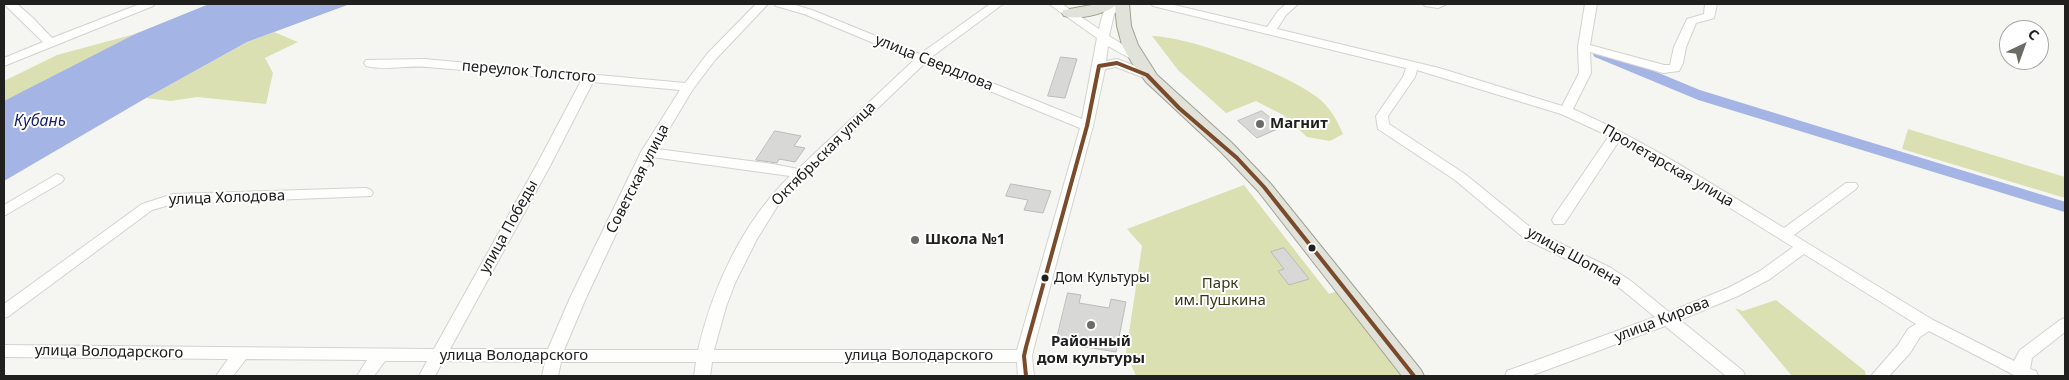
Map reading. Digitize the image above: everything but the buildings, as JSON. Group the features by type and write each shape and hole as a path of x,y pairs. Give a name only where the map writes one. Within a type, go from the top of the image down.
{"main road":[{"path":"1069,14 1095,10 1109,4"},
{"path":"1122,4 1122,20 1137,58 1147,75 1179,108 1231,152 1264,187 1414,376"}],"street":[{"path":"10,4 29,20 50,43"},
{"path":"4,62 149,4"},
{"name":"Советская улица","path":"550,376 554,356 578,298 648,152 688,87 711,57 762,4"},
{"name":"улица Свердлова","path":"780,4 808,12 1087,126"},
{"name":"Октябрьская улица","path":"702,376 705,357 722,299 757,223 775,199 922,58 997,4"},
{"path":"1055,4 1125,52 1137,58"},
{"path":"1026,376 1024,356 1087,126 1109,13 1117,4"},
{"name":"Пролетарская улица","path":"1157,4 1271,30 1412,66 1510,92 1566,111 1617,134 1655,155 1928,324 2026,374"},
{"path":"1271,30 1282,13 1292,4"},
{"path":"1566,111 1585,73 1584,47 1591,4"},
{"path":"1584,47 1633,59 1663,69 1674,68 1677,63 1680,47 1691,21 1710,16 1711,4"},
{"name":"переулок Толстого","path":"370,63 396,65 424,63 688,87"},
{"path":"1099,66 1117,63 1147,75"},
{"name":"улица Шопена","path":"1412,66 1408,77 1382,116 1383,126 1460,176 1530,235 1606,272 1626,285 1737,376"},
{"name":"улица Победы","path":"427,376 543,166 589,77"},
{"path":"1559,220 1617,134"},
{"path":"648,152 773,168 800,174"},
{"path":"4,211 57,179"},
{"path":"1784,235 1852,186"},
{"name":"улица Холодова","path":"4,312 147,207 160,202 173,199 366,193"},
{"name":"улица Кирова","path":"1513,376 1667,319 1733,292 1765,275 1803,247"},
{"path":"1879,376 1904,349 1914,333 1928,324"},
{"path":"2026,374 2022,362 2026,354 2065,324"},
{"name":"улица Володарского","path":"4,351 705,357 1024,356"},
{"path":"224,376 241,354"},
{"path":"366,376 380,355"}],"green space":[{"path":"274,32 298,42 265,58 273,73 266,104 197,97 171,101 146,98 247,42"},
{"path":"135,34 4,101 4,81 57,55"},
{"path":"1152,36 1169,38 1213,49 1283,77 1322,101 1333,114 1343,134 1330,141 1307,137 1283,115 1256,101 1226,113 1178,70"},
{"path":"1908,129 2065,177 2065,198 1902,149"},
{"name":"Парк им.Пушкина","path":"1244,185 1329,294 1337,291 1404,376 1136,376 1126,353 1142,246 1127,229"},
{"path":"1776,300 1865,371 1866,376 1792,376 1735,308 1743,311"}],"water":[{"name":"Кубань","path":"209,4 350,4 247,42 146,98 4,181 4,101 135,34"}],"waterway":[{"path":"1598,53 1699,95 2065,207"}],"transit line":[{"path":"1099,66 1117,63 1147,75 1179,108 1237,158 1264,187 1414,376"},
{"path":"1026,376 1024,356 1026,347 1087,126 1099,66"}],"place":[{"name":"Магнит","path":"1260,124"},
{"name":"Школа №1","path":"915,240"},
{"name":"Дом Культуры","path":"1045,278"},
{"name":"Районный дом культуры","path":"1091,325"}]}
